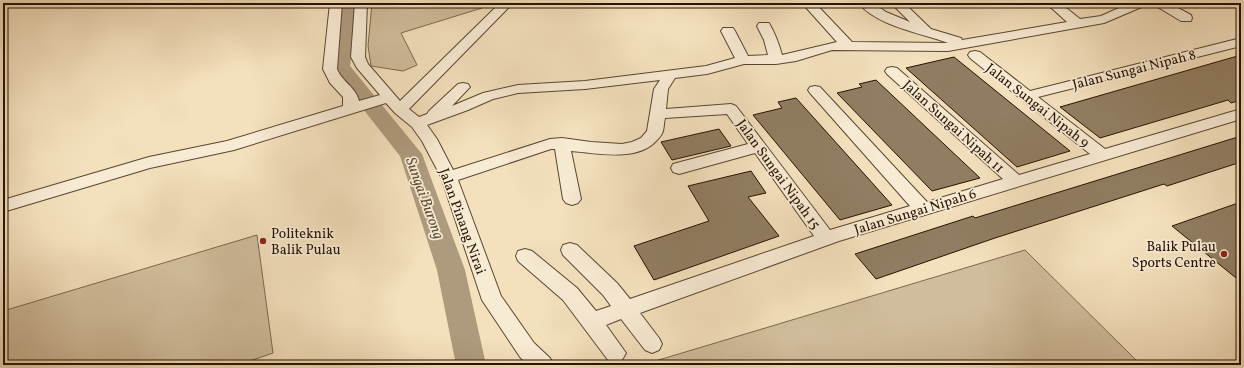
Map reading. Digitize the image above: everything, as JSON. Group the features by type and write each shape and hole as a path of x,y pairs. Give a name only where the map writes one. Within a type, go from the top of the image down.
{"street":[{"path":"336,3 330,69 334,79 349,94 352,109"},
{"name":"Jalan Pinang Nirai","path":"361,3 358,57 366,71 377,83 390,103 424,120 429,139 449,177 492,300 527,350 542,365"},
{"path":"3,206 149,163 228,146 352,109 390,103 507,3"},
{"path":"808,3 847,46"},
{"path":"866,3 885,18 964,44"},
{"path":"897,3 930,33"},
{"path":"1052,3 1076,24"},
{"path":"424,120 463,107 567,94 585,86 707,70 743,60 776,60 822,48 847,46 948,47 1108,18 1140,3"},
{"path":"1160,3 1186,18"},
{"path":"764,26 771,40 776,60"},
{"path":"728,31 743,60"},
{"name":"Jalan Sungai Nipah 8","path":"1026,96 1241,42"},
{"name":"Jalan Sungai Nipah 9","path":"974,56 1102,155"},
{"name":"Jalan Sungai Nipah 11","path":"892,72 1015,182"},
{"path":"449,177 536,148 562,143 593,149 640,146 652,138 655,132 661,89 672,74"},
{"path":"424,120 463,87"},
{"path":"815,90 922,209"},
{"name":"Jalan Sungai Nipah 15","path":"657,114 731,109 826,238"},
{"name":"Jalan Sungai Nipah 6","path":"592,321 826,238 1241,114"},
{"path":"562,143 572,199"},
{"path":"680,168 759,147"},
{"path":"570,250 610,289 652,344"},
{"path":"525,256 570,294 615,353"}],"shaded area":[{"path":"372,3 488,3 482,8 401,33 417,65 403,71 371,66 368,46"},
{"path":"257,235 273,353 238,365 3,365 3,311"},
{"path":"1025,250 1141,365 642,365"}],"building":[{"path":"1241,55 1241,100 1231,103 1228,100 1100,138 1060,107"},
{"path":"954,57 1070,151 1017,167 906,68"},
{"path":"876,80 980,178 932,191 837,93 862,87 859,84"},
{"path":"796,98 892,205 840,220 753,115 782,108 778,102"},
{"path":"719,129 731,146 672,160 661,142"},
{"path":"1241,136 1241,162 1167,186 1164,184 995,238 876,279 855,254 973,216 975,218"},
{"path":"751,171 766,193 748,197 779,236 654,280 634,246 709,221 688,186"},
{"name":"Balik Pulau Sports Centre","path":"1241,202 1241,282 1172,226"}],"waterway":[{"name":"Sungai Burong","path":"349,3 340,67 411,154 451,270 471,365"}],"place":[{"name":"Politeknik Balik Pulau","path":"263,241"},
{"name":"Balik Pulau Sports Centre","path":"1224,254"}]}
